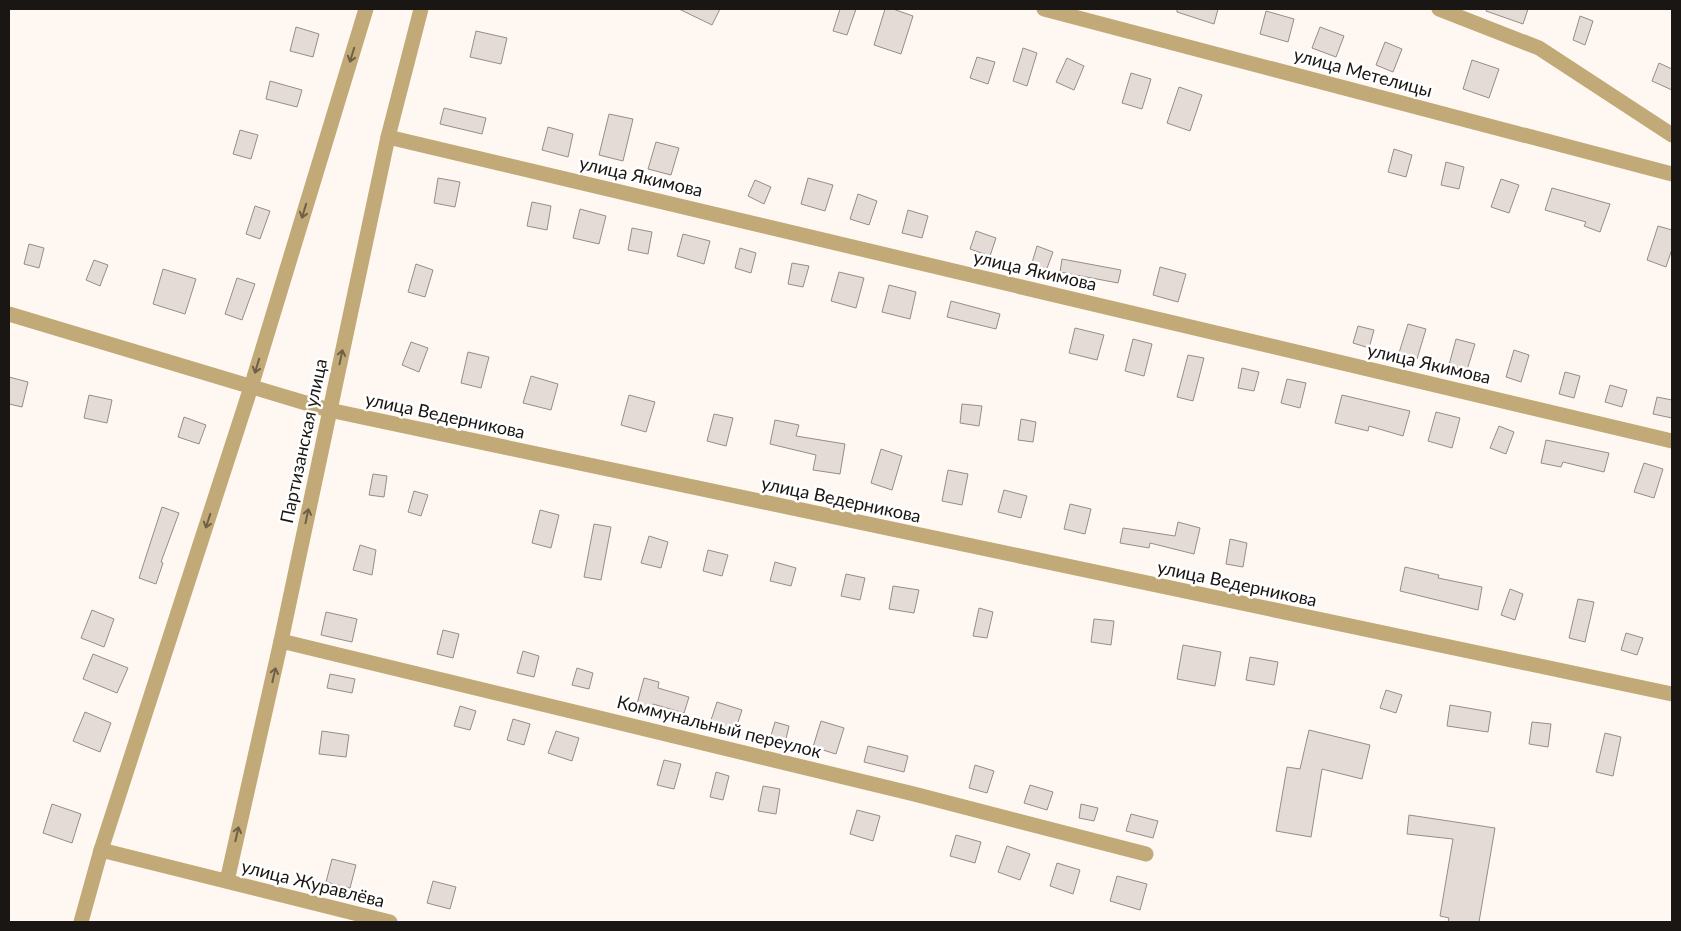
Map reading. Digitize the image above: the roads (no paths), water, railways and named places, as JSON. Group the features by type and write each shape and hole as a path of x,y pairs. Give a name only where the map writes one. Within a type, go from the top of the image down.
{"street":[{"path":"81,922 102,850 251,387 366,9"},
{"name":"Партизанская улица","path":"227,881 281,641 388,136 421,9"},
{"name":"улица Метелицы","path":"1044,9 1672,174"},
{"path":"1439,9 1539,48 1672,135"},
{"name":"улица Якимова","path":"388,136 1672,441"},
{"name":"улица Ведерникова","path":"9,314 329,410 1672,694"},
{"name":"Коммунальный переулок","path":"281,641 914,794 1146,854"},
{"name":"улица Журавлёва","path":"102,850 390,922"}]}
